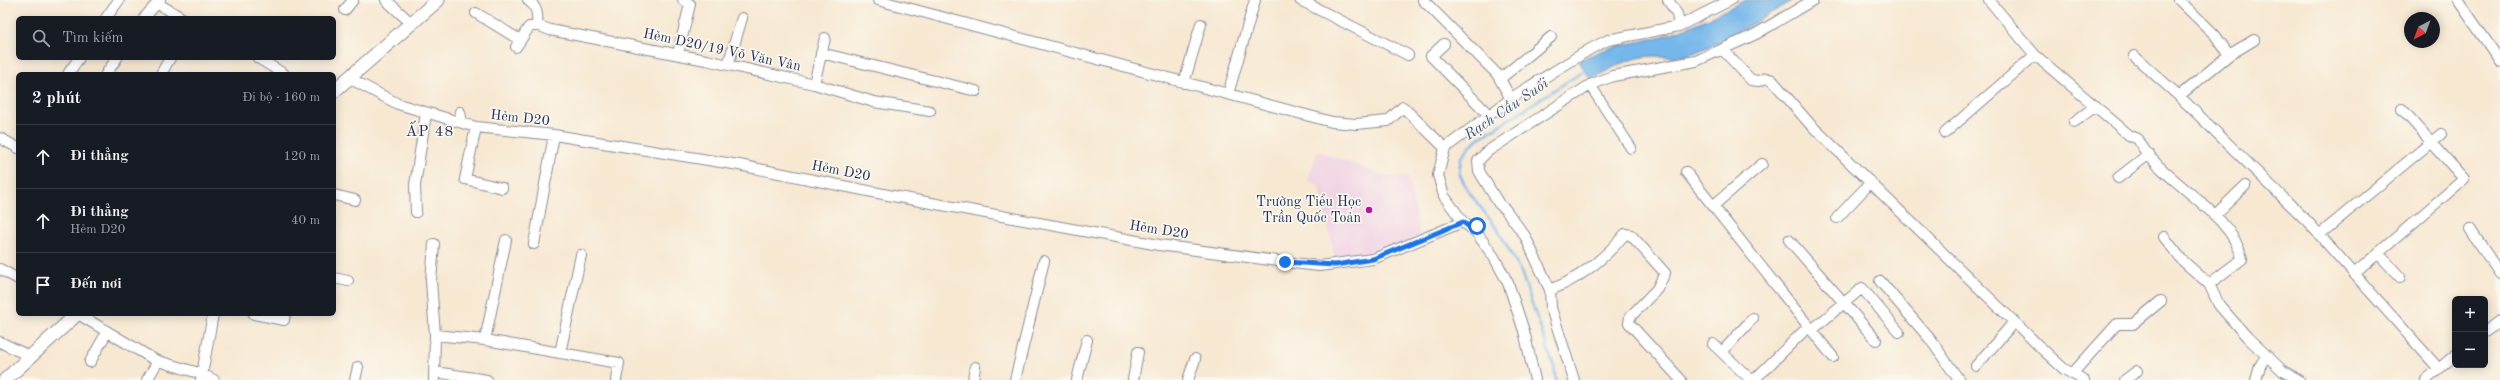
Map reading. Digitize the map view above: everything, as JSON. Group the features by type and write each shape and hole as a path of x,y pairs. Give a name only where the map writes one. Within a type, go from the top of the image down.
{"street":[{"path":"107,16 119,0"},
{"path":"345,10 353,0"},
{"path":"386,0 411,23"},
{"path":"336,89 438,0"},
{"path":"476,13 518,44 529,27 537,25 537,10 534,4 528,0"},
{"path":"678,54 690,4 683,0"},
{"path":"878,0 1016,35 1184,83 1308,116 1350,124 1388,121 1403,107 1445,148"},
{"path":"1228,94 1255,0"},
{"path":"1300,0 1366,32 1408,55"},
{"path":"1424,0 1500,79 1511,99"},
{"path":"1668,0 1677,14 1680,26"},
{"path":"1535,380 1524,330 1508,283 1494,257 1475,228 1463,222 1446,201 1439,183 1439,167 1445,148 1511,99 1568,60 1608,40 1680,26 1731,0"},
{"path":"1574,380 1552,308 1550,290 1525,236 1505,209 1497,206 1480,171 1478,161 1514,134 1590,85 1613,76 1696,61 1756,34 1813,0"},
{"path":"1989,0 2035,55 2129,135 2138,139 2149,154 2214,216 2240,249 2242,259 2209,284"},
{"path":"2179,0 2215,35 2229,55"},
{"path":"2458,0 2500,61"},
{"path":"146,16 158,1 179,16"},
{"path":"728,65 742,18"},
{"path":"1184,83 1201,24"},
{"name":"Hẻm D20/19 Võ Văn Vân","path":"537,25 814,84 874,102 930,111"},
{"path":"1500,79 1551,37"},
{"path":"814,84 825,38"},
{"path":"2179,96 2229,55 2254,40"},
{"path":"1444,44 1431,56 1489,115"},
{"path":"1723,50 1751,80 1759,81 1766,78 1772,80 1808,123 1871,182 2014,322 2064,370 2084,380"},
{"path":"821,53 839,59 976,91"},
{"path":"1945,133 2035,55"},
{"path":"2134,56 2179,96 2319,235 2440,369"},
{"path":"69,72 78,60"},
{"path":"107,72 116,60"},
{"path":"162,72 169,60"},
{"path":"261,60 281,72"},
{"name":"Hẻm D20","path":"349,78 398,104 426,113 462,117 476,127 554,136 739,165 893,196 1159,245 1292,263 1335,265 1373,259 1463,222"},
{"path":"1590,85 1631,148"},
{"path":"2074,122 2096,106"},
{"path":"2354,274 2464,180 2402,109"},
{"path":"416,212 415,185 426,113"},
{"path":"476,127 465,179 502,188"},
{"path":"2319,235 2441,134"},
{"path":"534,244 554,136"},
{"path":"0,138 16,147"},
{"path":"2118,178 2149,154"},
{"path":"1714,206 1762,164"},
{"path":"1686,172 1833,357"},
{"path":"1837,218 1871,182"},
{"path":"2214,216 2245,186"},
{"path":"336,195 356,200"},
{"path":"2470,229 2500,274"},
{"path":"1550,290 1574,278 1609,253 1625,234 1632,235 1665,273 1657,289 1630,317 1629,323 1681,380"},
{"path":"2164,237 2182,260 2209,284 2223,310 2266,356 2282,371 2299,380"},
{"path":"485,340 506,240"},
{"path":"1789,240 1876,340"},
{"path":"434,244 431,281 435,336 434,376 487,380"},
{"path":"2378,253 2400,277"},
{"path":"560,353 581,255"},
{"path":"1015,380 1044,261"},
{"path":"0,269 16,278"},
{"path":"336,278 348,281"},
{"path":"1880,281 1930,339 1960,380"},
{"path":"1714,344 1752,380 1811,328 1862,288 1899,332"},
{"path":"2072,374 2117,324 2133,324 2160,301"},
{"path":"5,380 29,356 75,316"},
{"path":"80,316 158,361 214,380"},
{"path":"202,377 213,316"},
{"path":"264,316 284,320 285,316"},
{"path":"1722,352 1753,318"},
{"path":"2488,330 2500,321"},
{"path":"1976,366 2014,322"},
{"path":"90,362 107,332"},
{"path":"435,336 485,340 619,363 616,380"},
{"path":"1077,380 1086,340"},
{"path":"0,342 29,356"},
{"path":"1133,380 1138,352"},
{"path":"2256,380 2266,356"},
{"path":"2426,380 2452,358"},
{"path":"1188,380 1194,359"},
{"path":"147,380 158,361"},
{"path":"355,380 358,367"},
{"path":"973,380 975,367"},
{"path":"2125,380 2137,370"}],"shaded area":[{"name":"Trường Tiểu Học Trần Quốc Toản","path":"1318,151 1385,176 1408,177 1420,236 1372,256 1336,262 1318,184 1308,181"}],"water":[{"path":"1745,0 1793,0 1730,36 1686,56 1652,56 1635,59 1620,64 1591,80 1579,61 1613,47 1657,38 1679,30"}],"waterway":[{"name":"Rạch Cầu Suối","path":"1556,380 1554,367 1521,272 1498,230 1468,191 1459,173 1461,157 1475,141 1587,69"}],"place":[{"name":"Trường Tiểu Học Trần Quốc Toản","path":"1369,210"}],"district":[{"name":"ẤP 48","path":"430,132"}],"route":[{"path":"1285,262 1319,266 1373,259 1463,222 1473,230 1477,226"}]}
